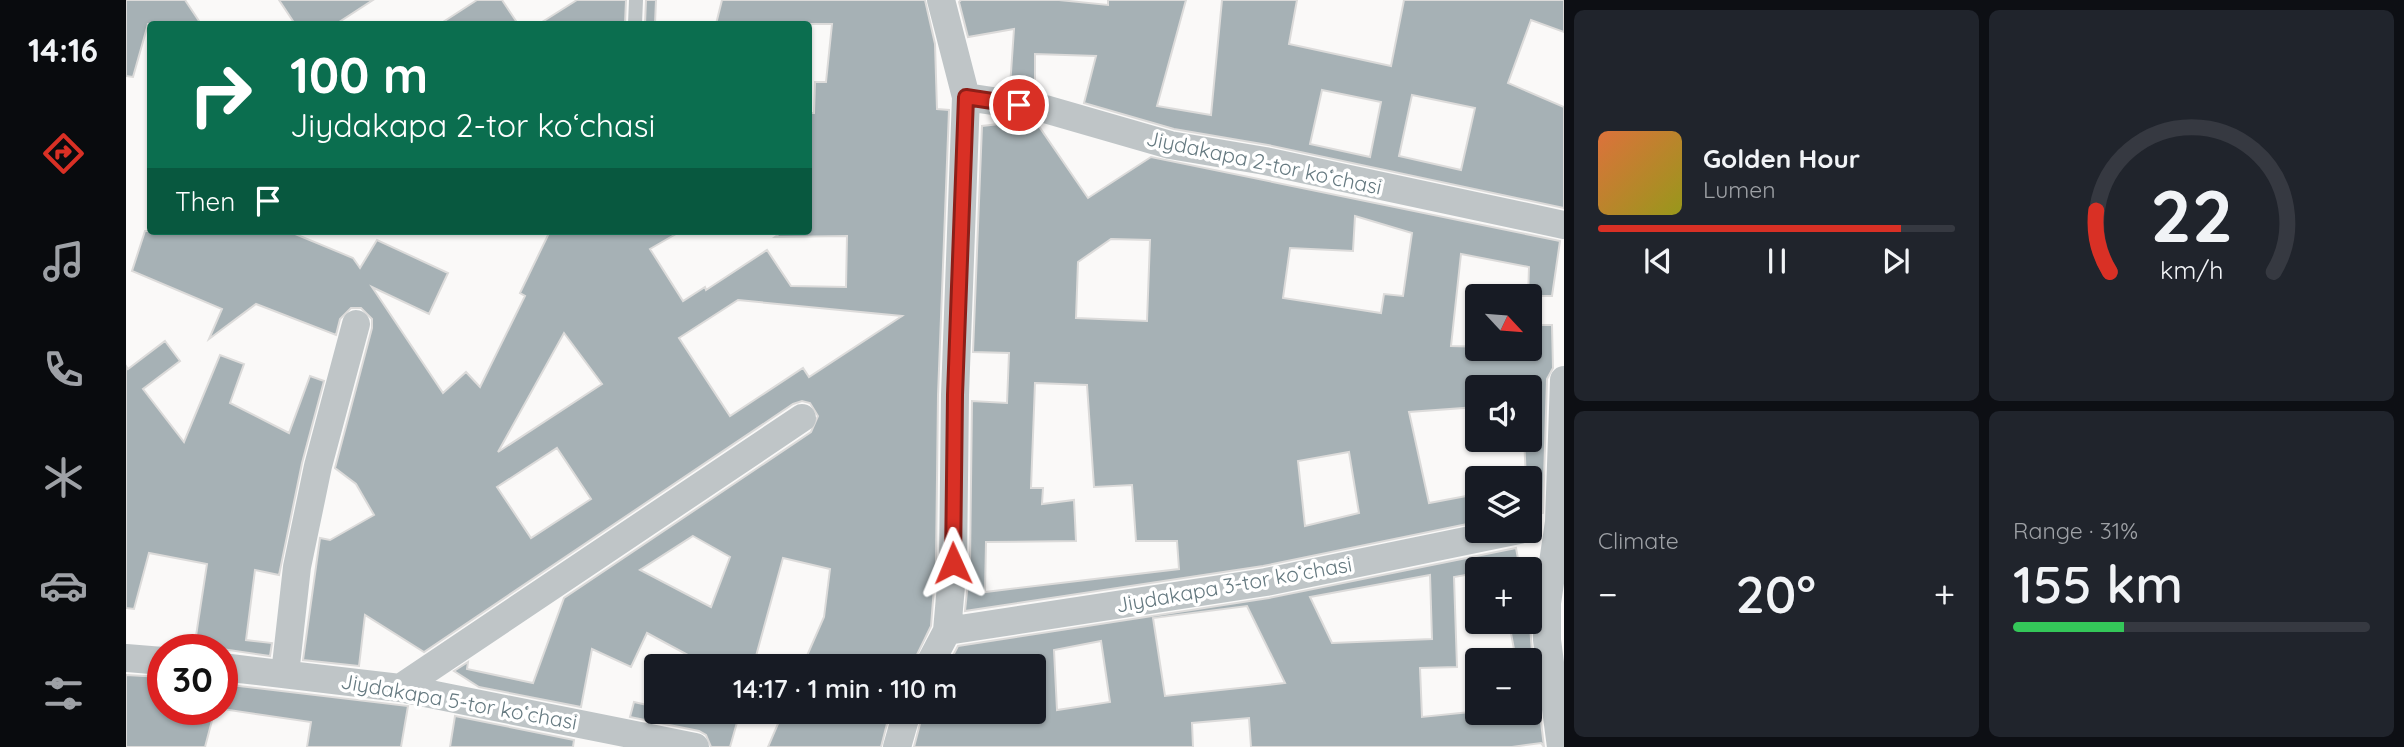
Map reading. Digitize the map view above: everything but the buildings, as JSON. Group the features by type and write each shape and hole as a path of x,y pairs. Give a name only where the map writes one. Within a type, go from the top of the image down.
{"street":[{"path":"935,654 947,631 953,563 955,395 966,97 941,0"},
{"name":"Jiydakapa 2-tor koʻchasi","path":"966,97 1045,109 1170,145 1265,161 1564,225"},
{"path":"285,674 297,567 318,466 356,324"},
{"path":"1560,747 1546,640 1547,603 1559,522 1564,380"},
{"path":"400,688 802,418"},
{"path":"1542,526 1559,522"},
{"name":"Jiydakapa 3-tor koʻchasi","path":"947,631 1266,582 1465,541"},
{"path":"126,658 147,660"},
{"name":"Jiydakapa 5-tor koʻchasi","path":"238,669 400,688 695,747"},
{"path":"897,747 904,724"}],"lane":[{"path":"635,21 636,0"}],"route":[{"path":"953,563 951,511 966,97 1019,105"}]}
